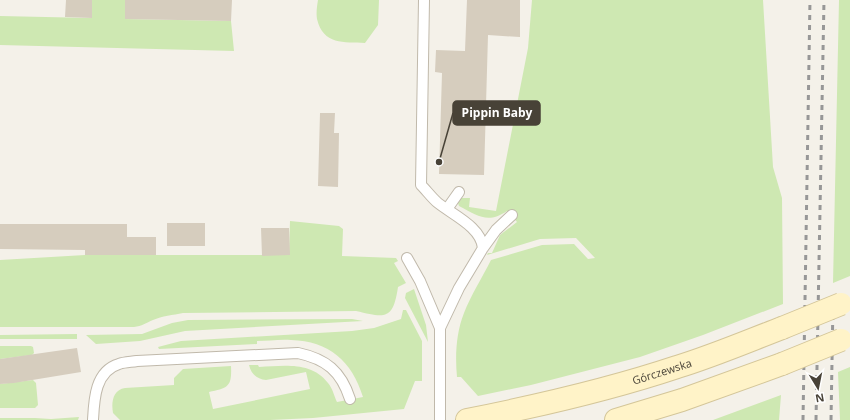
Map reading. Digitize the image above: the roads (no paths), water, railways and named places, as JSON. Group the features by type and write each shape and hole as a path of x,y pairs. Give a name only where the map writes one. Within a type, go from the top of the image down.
{"main road":[{"name":"Górczewska","path":"467,420 565,399 677,367 782,328 846,302"},
{"path":"616,420 682,400 782,364 845,338"}],"lane":[{"path":"424,0 421,185 438,203 479,235 483,248"},
{"path":"447,209 459,192"},
{"path":"440,328 459,288 483,248 496,230 512,215"},
{"path":"407,258 420,281 440,328 440,420"},
{"path":"94,420 95,395 102,377 117,364 133,362 298,354 320,360 331,367 345,386 350,399"}],"railway":[{"path":"803,420 810,0"},
{"path":"816,420 824,0"},
{"path":"831,420 833,303"}],"place":[{"name":"Pippin Baby","path":"439,162"}]}
